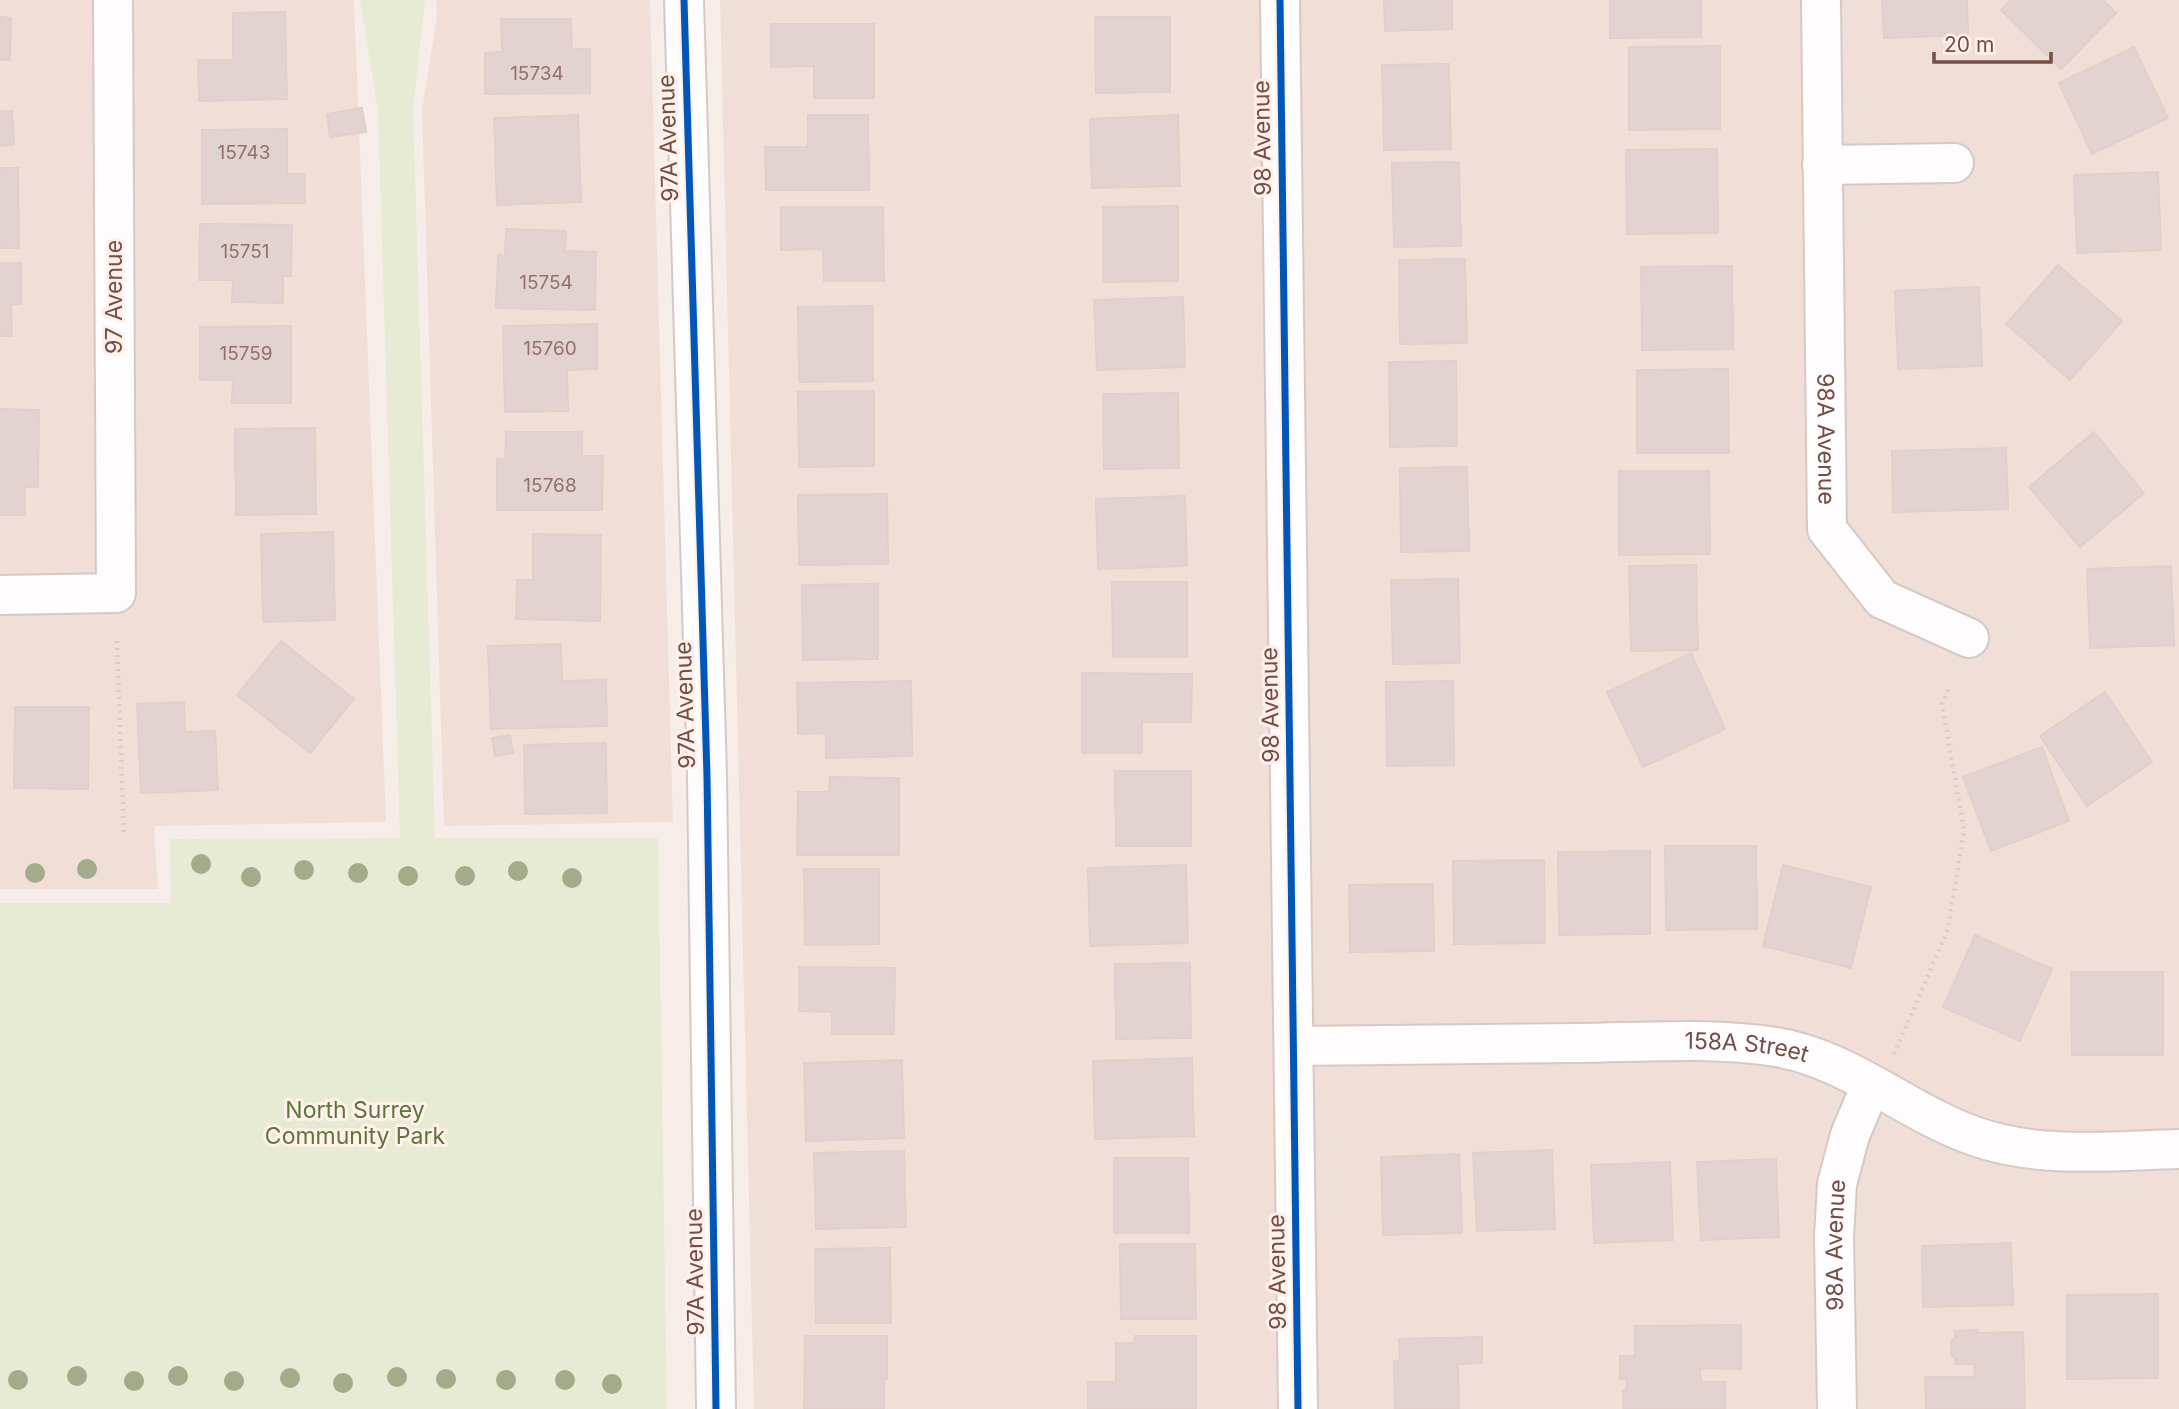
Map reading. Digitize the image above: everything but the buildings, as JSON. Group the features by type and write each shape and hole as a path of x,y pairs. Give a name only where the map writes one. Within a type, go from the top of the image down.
{"street":[{"name":"97 Avenue","path":"0,595 116,593 113,0"},
{"name":"97A Avenue","path":"684,0 707,776 716,1409"},
{"name":"98 Avenue","path":"1280,0 1298,1409"},
{"name":"98A Avenue","path":"1821,0 1827,528 1882,599 1969,638"},
{"path":"1822,165 1954,163"},
{"name":"158A Street","path":"1294,1046 1686,1041 1777,1047 1829,1063 1882,1071 1951,1127 1976,1137 2027,1149 2055,1152 2179,1149"},
{"name":"98A Avenue","path":"1837,1409 1835,1237 1838,1184 1850,1135 1882,1071"}],"path":[{"path":"117,640 124,837"},
{"path":"1882,1071 1948,929 1964,831 1942,704 1948,689"}],"shaded area":[{"path":"0,0 354,0 386,822 154,826 158,889 0,889"},
{"path":"436,0 650,0 673,822 444,826 422,110 437,16"},
{"path":"720,0 2179,0 2179,1409 754,1409"}],"green space":[{"name":"North Surrey Community Park","path":"360,0 425,0 413,109 435,838 658,838 667,1409 0,1409 0,903 171,903 170,839 400,838 378,110"}],"cycle path":[{"path":"684,0 707,776 716,1409"},
{"path":"1280,0 1298,1409"}]}
